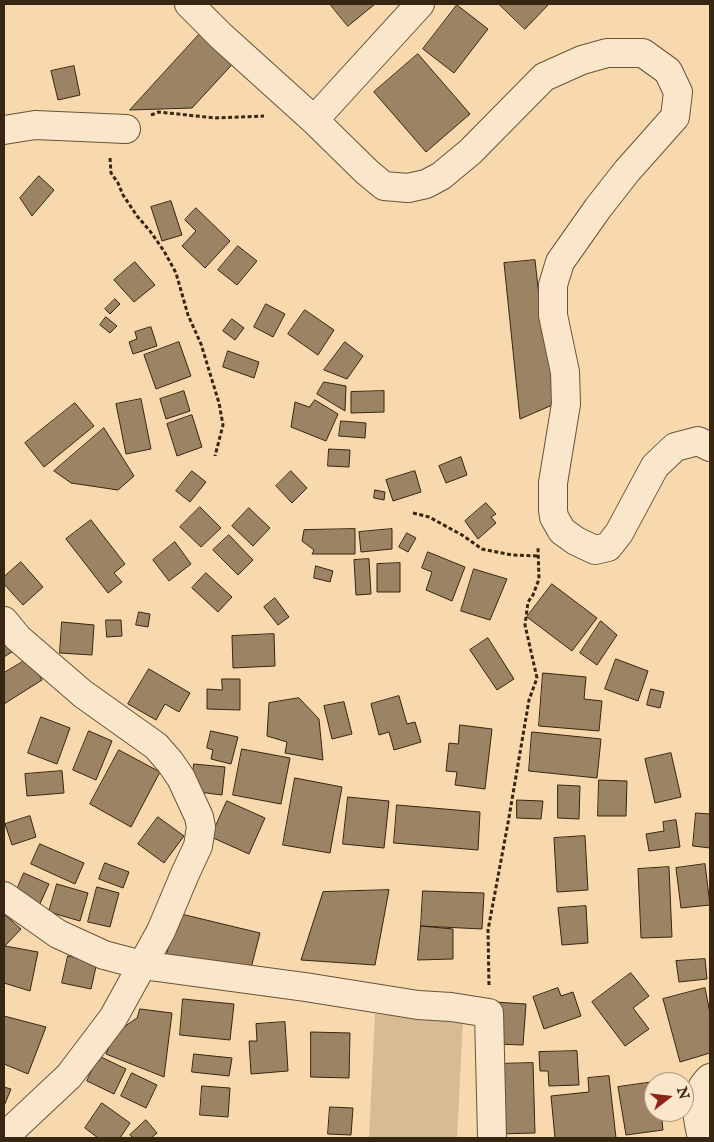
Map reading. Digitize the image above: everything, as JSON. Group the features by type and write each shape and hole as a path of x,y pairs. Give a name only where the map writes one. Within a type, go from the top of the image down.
{"street":[{"path":"189,4 220,36 384,186 408,188 426,184 441,176 470,152 544,77 582,60 607,53 643,53 668,71 678,92 675,117 627,171 598,208 560,262 553,285 553,315 565,372 566,404 553,484 554,518 562,531 595,550 608,546 619,533 655,466 675,447 698,441 710,447"},
{"path":"314,120 420,4"},
{"path":"4,130 35,125 126,130"},
{"path":"4,621 18,638 83,694 156,746 181,778 199,817 201,828 198,846 161,931 113,1018 69,1076 4,1137"},
{"path":"4,896 58,934 104,955 142,965 305,987 418,1005 451,1007 489,1013 492,1138"},
{"path":"702,1138 697,1115 699,1093 710,1078"}],"path":[{"path":"215,456 223,425 219,402 201,344 188,315 176,272 164,251 123,195 111,173 110,148 126,130 144,117 159,112 216,118 269,116"},
{"path":"413,513 428,517 462,535 482,549 512,555 537,556"},
{"path":"489,1013 488,930 529,700 537,678 526,625 528,602 539,579 538,539 554,518"}],"shaded area":[{"path":"375,1014 463,1019 457,1138 369,1138"}],"building":[{"path":"330,4 375,4 348,26"},
{"path":"499,4 549,4 525,29"},
{"path":"457,5 488,29 454,73 423,49"},
{"path":"206,27 239,57 192,108 130,110"},
{"path":"418,54 470,114 426,152 374,92"},
{"path":"74,66 80,95 58,100 51,71"},
{"path":"39,176 54,190 32,216 20,198"},
{"path":"171,201 182,235 162,241 151,207"},
{"path":"196,208 230,241 205,268 182,246 196,231 185,220"},
{"path":"238,246 257,261 237,285 218,270"},
{"path":"535,260 540,306 557,403 520,419 504,263"},
{"path":"135,262 155,285 134,302 114,280"},
{"path":"115,299 120,304 110,314 105,309"},
{"path":"266,304 285,314 273,337 254,327"},
{"path":"305,310 334,330 318,355 288,334"},
{"path":"106,317 117,326 110,333 100,325"},
{"path":"232,319 244,328 235,340 223,331"},
{"path":"151,327 157,346 133,354 129,342 137,339 135,332"},
{"path":"179,342 191,376 156,389 144,355"},
{"path":"345,342 363,356 347,379 324,370"},
{"path":"228,351 259,362 254,378 223,367"},
{"path":"324,382 346,386 345,411 317,394"},
{"path":"184,391 190,411 166,419 160,399"},
{"path":"384,391 384,412 351,413 351,392"},
{"path":"141,399 151,449 126,454 116,404"},
{"path":"315,400 338,414 326,441 291,427 295,402 309,407"},
{"path":"75,403 94,426 44,467 25,443"},
{"path":"192,415 202,447 177,456 167,424"},
{"path":"341,421 366,423 365,438 339,436"},
{"path":"104,428 134,476 118,490 71,483 54,471"},
{"path":"329,449 350,450 349,467 328,466"},
{"path":"461,457 467,475 446,483 439,466"},
{"path":"192,471 206,482 190,502 176,491"},
{"path":"291,471 307,488 292,503 276,486"},
{"path":"415,471 421,492 393,501 386,480"},
{"path":"375,490 385,492 384,500 374,498"},
{"path":"486,503 496,514 491,517 496,523 478,539 465,521"},
{"path":"200,507 221,528 201,547 180,527"},
{"path":"249,508 270,528 253,546 232,526"},
{"path":"91,520 125,564 114,573 122,582 108,593 66,539"},
{"path":"355,529 355,554 312,554 314,550 302,541 304,530"},
{"path":"392,529 392,549 361,552 359,532"},
{"path":"407,533 416,538 408,552 399,547"},
{"path":"229,535 253,560 238,575 213,550"},
{"path":"175,542 191,564 169,581 153,560"},
{"path":"428,552 465,567 452,601 426,590 432,572 422,568"},
{"path":"369,559 371,594 356,595 354,560"},
{"path":"21,562 43,587 23,605 4,584 4,577"},
{"path":"400,563 400,592 377,592 377,564"},
{"path":"316,566 333,571 330,582 314,578"},
{"path":"474,569 507,579 490,620 461,611"},
{"path":"206,573 232,597 218,612 192,588"},
{"path":"552,584 597,618 572,651 527,617"},
{"path":"275,598 289,617 278,625 264,607"},
{"path":"139,612 150,614 148,627 136,625"},
{"path":"106,620 121,620 122,636 107,637"},
{"path":"601,621 617,635 597,665 580,653"},
{"path":"62,622 94,625 92,655 60,653"},
{"path":"4,624 18,648 4,657"},
{"path":"274,634 275,666 233,668 232,636"},
{"path":"488,638 514,679 497,690 470,650"},
{"path":"29,658 42,680 4,704 4,673"},
{"path":"616,659 648,671 638,701 605,689"},
{"path":"149,669 190,693 179,712 165,704 156,720 128,704"},
{"path":"543,673 586,677 584,699 602,701 599,731 539,726"},
{"path":"222,679 240,679 240,710 207,709 207,689 222,690"},
{"path":"651,689 664,692 660,708 647,705"},
{"path":"399,696 407,724 415,722 421,742 394,750 389,732 379,735 371,704"},
{"path":"299,698 319,719 323,760 285,753 287,742 267,736 269,703"},
{"path":"344,702 352,734 332,739 324,706"},
{"path":"41,717 70,728 57,764 28,753"},
{"path":"460,725 492,729 485,789 455,785 457,772 446,771 449,743 458,744"},
{"path":"89,731 112,741 96,780 73,770"},
{"path":"211,731 238,737 231,764 211,759 213,750 207,748"},
{"path":"532,732 601,739 597,778 529,771"},
{"path":"242,749 290,758 281,804 233,795"},
{"path":"119,750 160,772 131,827 90,804"},
{"path":"671,753 681,797 655,803 645,759"},
{"path":"194,764 225,767 222,795 191,791"},
{"path":"62,771 64,793 27,796 25,774"},
{"path":"295,778 342,787 330,853 283,845"},
{"path":"599,780 627,781 626,816 598,816"},
{"path":"558,785 580,786 579,819 558,818"},
{"path":"348,797 389,801 384,848 343,844"},
{"path":"517,800 543,801 541,819 517,818"},
{"path":"227,801 265,818 249,854 211,837"},
{"path":"397,805 480,812 478,850 394,843"},
{"path":"696,813 710,814 710,848 693,846"},
{"path":"30,816 36,837 12,845 5,824"},
{"path":"158,817 184,836 164,863 138,844"},
{"path":"676,820 680,847 649,851 646,834 664,831 663,822"},
{"path":"585,836 588,890 557,892 554,838"},
{"path":"40,844 84,863 75,884 31,864"},
{"path":"105,863 129,872 123,888 99,879"},
{"path":"705,864 710,905 681,908 676,868"},
{"path":"669,867 672,937 641,938 638,869"},
{"path":"24,873 49,884 38,908 14,897"},
{"path":"57,884 88,893 80,921 49,912"},
{"path":"97,887 119,893 110,927 88,922"},
{"path":"389,890 375,965 301,960 323,892"},
{"path":"423,891 484,893 482,929 421,926"},
{"path":"586,906 588,943 562,945 558,908"},
{"path":"177,913 260,933 249,976 167,955"},
{"path":"4,914 21,929 4,947"},
{"path":"421,926 453,929 453,959 418,960"},
{"path":"5,946 38,952 30,991 4,983"},
{"path":"68,956 97,962 91,989 62,983"},
{"path":"705,959 707,979 679,982 676,961"},
{"path":"631,973 649,996 633,1008 649,1029 625,1046 592,1002"},
{"path":"558,988 561,996 573,992 581,1016 544,1029 533,997"},
{"path":"705,988 710,1013 710,1053 680,1062 663,999"},
{"path":"183,999 234,1004 230,1040 180,1035"},
{"path":"494,1002 526,1004 523,1045 495,1044"},
{"path":"140,1009 172,1013 164,1077 106,1054 115,1033 137,1018"},
{"path":"4,1016 46,1027 28,1074 4,1064"},
{"path":"285,1022 288,1071 251,1074 249,1041 257,1041 256,1024"},
{"path":"311,1032 350,1033 349,1078 311,1077"},
{"path":"577,1051 579,1085 549,1086 548,1071 540,1071 539,1052"},
{"path":"194,1054 232,1058 229,1076 192,1072"},
{"path":"99,1056 126,1069 114,1094 87,1081"},
{"path":"533,1063 535,1133 498,1134 495,1064"},
{"path":"132,1073 157,1085 146,1108 121,1096"},
{"path":"609,1076 616,1138 555,1138 551,1096 589,1092 588,1078"},
{"path":"644,1083 644,1122 662,1122 663,1130 626,1135 618,1087"},
{"path":"202,1086 230,1088 228,1117 200,1115"},
{"path":"4,1087 11,1089 4,1106"},
{"path":"102,1103 130,1123 120,1138 98,1138 85,1128"},
{"path":"330,1107 353,1108 351,1135 328,1134"},
{"path":"146,1120 157,1133 151,1138 133,1138 130,1135"}]}
